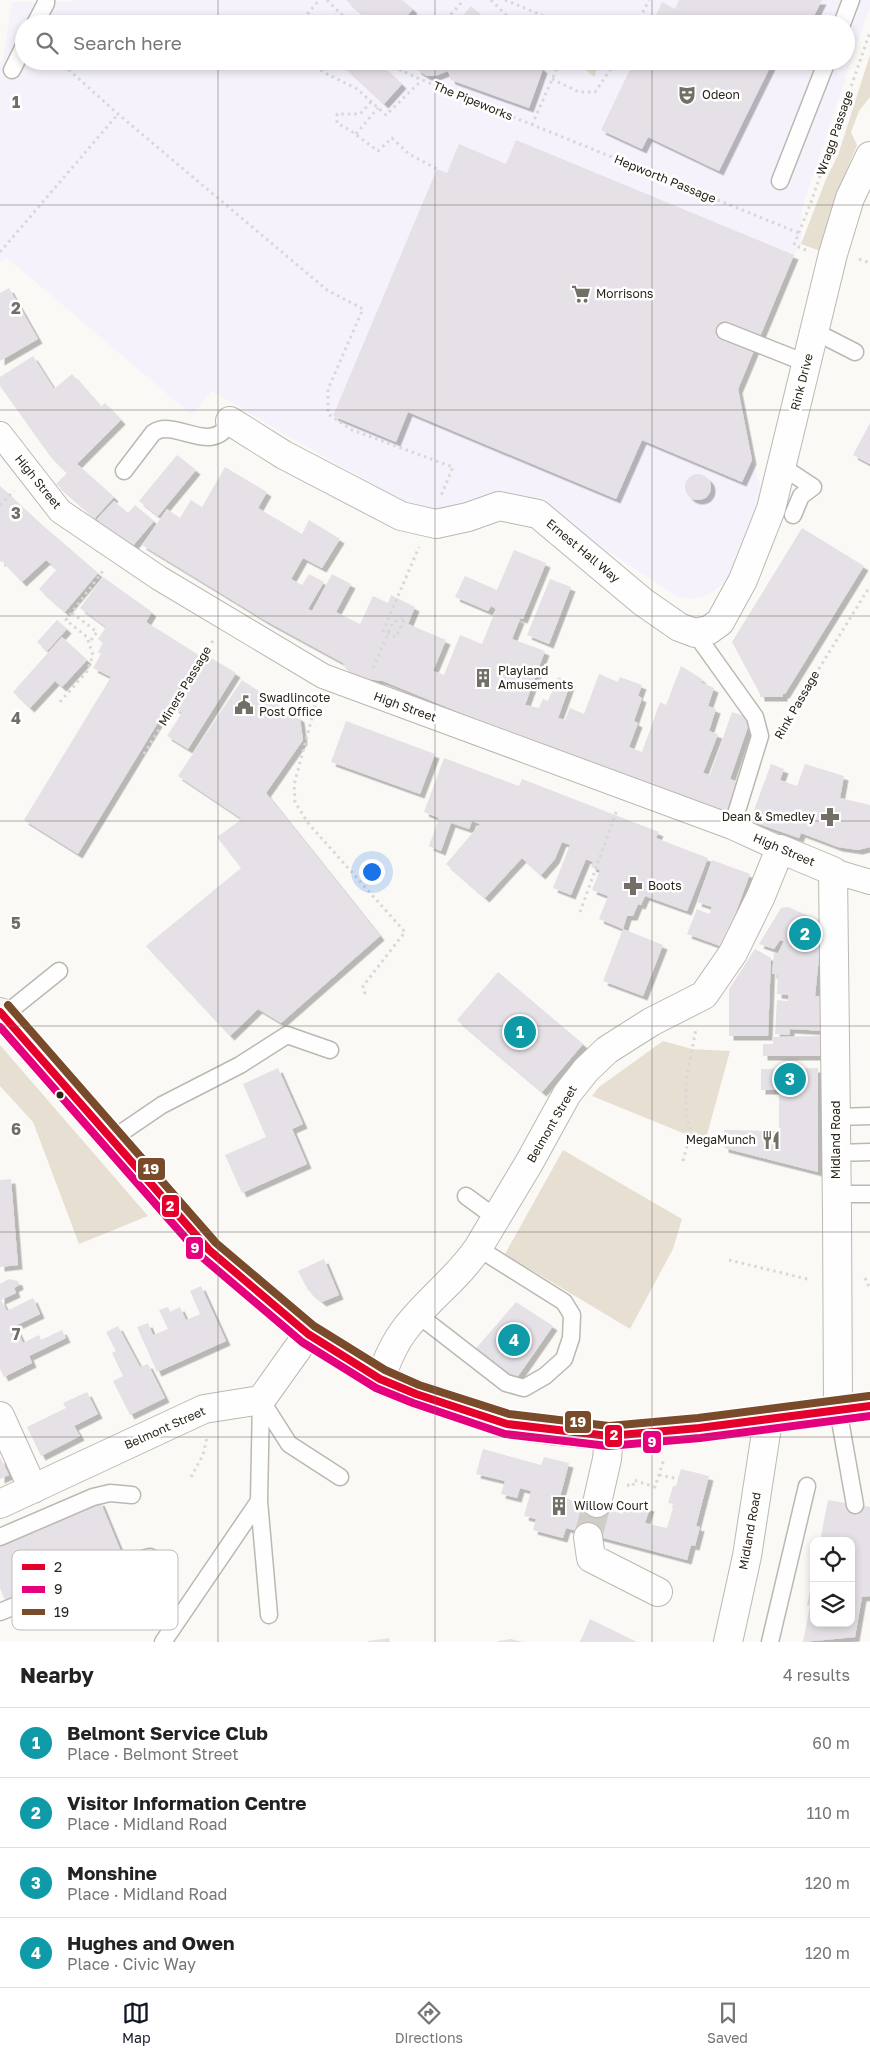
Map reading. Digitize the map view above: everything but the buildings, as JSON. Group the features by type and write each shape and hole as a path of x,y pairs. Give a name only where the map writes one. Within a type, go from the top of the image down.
{"main road":[{"path":"2,1014 210,1250 308,1334 380,1379 432,1400 507,1424 608,1436 768,1420 870,1406"}],"street":[{"name":"Rink Drive","path":"695,633 709,630 720,622 730,606 744,580 771,509 833,254 857,201 870,156"},
{"name":"Ernest Hall Way","path":"230,421 284,455 401,516 436,524 499,506 538,514 643,602 679,627 695,633"},
{"name":"High Street","path":"0,434 60,510 159,578 323,676 732,827 833,871 870,882"},
{"name":"Belmont Street","path":"380,1379 392,1349 417,1314 470,1260 478,1248 567,1094 586,1070 607,1050 643,1027 704,995 733,953 761,896 780,849"},
{"name":"Midland Road","path":"833,871 838,1409"},
{"path":"261,1400 308,1334"},
{"name":"Belmont Street","path":"0,1504 204,1409 261,1400"},
{"path":"0,1416 33,1488"},
{"name":"Midland Road","path":"728,1642 747,1556 768,1420"},
{"path":"600,1490 607,1459 608,1436"},
{"path":"588,1537 591,1558 658,1592"}],"lane":[{"path":"40,15 46,0"},
{"path":"845,15 851,0"},
{"path":"12,70 15,64"},
{"path":"780,181 823,70"},
{"path":"725,331 806,363"},
{"path":"814,331 855,352"},
{"path":"124,471 158,429 164,428 195,436 208,436 226,430 230,421"},
{"path":"781,466 813,487 801,496 793,515"},
{"path":"695,633 755,717 760,736 732,827"},
{"path":"2,1014 59,971"},
{"path":"112,1140 162,1105 240,1065 287,1035 330,1050"},
{"path":"836,1117 870,1116"},
{"path":"836,1153 870,1152"},
{"path":"837,1204 870,1194"},
{"path":"466,1196 496,1218"},
{"path":"417,1314 506,1383 524,1388 545,1376 564,1360 571,1338 572,1315 564,1302 478,1248"},
{"path":"261,1400 290,1444 340,1477"},
{"path":"261,1400 259,1501 269,1615"},
{"path":"838,1409 855,1505"},
{"path":"770,1642 807,1486"},
{"path":"0,1538 93,1498 110,1493 132,1495"},
{"path":"178,1620 259,1501"},
{"path":"0,1612 12,1607"},
{"path":"163,1642 171,1630"}],"path":[{"path":"306,15 319,0"},
{"path":"327,0 342,15"},
{"path":"450,15 464,0"},
{"path":"491,0 506,15"},
{"path":"504,0 541,15"},
{"path":"642,15 649,0"},
{"name":"Wragg Passage","path":"799,233 870,32"},
{"path":"69,70 118,114 327,290 363,309 328,389 328,414 352,430 453,467 383,631 388,633 396,637 405,618 393,622 388,633 362,691"},
{"path":"321,70 356,90 386,115 422,80"},
{"name":"The Pipeworks","path":"400,70 532,124"},
{"path":"532,124 556,70"},
{"path":"552,79 579,92 594,92 610,70"},
{"path":"371,102 360,114 337,114 337,123 378,150 392,138 409,154 437,169"},
{"path":"356,134 378,108"},
{"path":"0,252 118,114"},
{"name":"Hepworth Passage","path":"532,124 799,233"},
{"path":"799,233 794,245 809,251"},
{"path":"60,702 87,671 93,655 86,637 66,620 100,576 117,550"},
{"name":"Rink Passage","path":"778,736 870,586"},
{"path":"72,613 97,632 89,643"},
{"name":"Miners Passage","path":"144,754 226,618"},
{"path":"323,676 294,785 295,802 308,823 405,932 363,986 366,997"},
{"path":"580,912 625,788"},
{"path":"683,1161 691,1130 686,1109 686,1080 704,995"},
{"path":"729,1260 808,1279"},
{"path":"191,1477 203,1455 208,1433 204,1409"},
{"path":"600,1490 632,1486 634,1480 654,1487 663,1464 668,1431"},
{"path":"659,1475 678,1479"}],"shaded area":[{"path":"74,0 870,0 870,6 855,51 855,15 15,15 15,70 848,70 802,208 801,244 794,255 738,389 752,460 762,491 726,582 706,596 692,599 678,597 536,504 440,512 411,506 212,391 192,415 6,257 0,262 0,62 3,58 12,2 73,2"},
{"path":"870,55 870,97 859,111 851,132 857,145 839,190 820,251 801,244 826,179 838,155"},
{"path":"586,70 597,70 594,77"},
{"path":"663,1041 692,1049 730,1051 705,1142 592,1096 599,1087"},
{"path":"0,1045 148,1216 79,1244 33,1122 0,1086"},
{"path":"563,1150 682,1219 673,1249 630,1329 505,1254"}],"tunnel":[{"path":"588,1537 597,1503"}],"transit line":[{"name":"19","path":"8,1005 216,1243 314,1326 385,1370 419,1385 509,1414 609,1426 698,1418 869,1396"},
{"name":"2","path":"0,1012 209,1250 308,1334 380,1379 416,1394 507,1424 609,1436 699,1428 870,1406"},
{"name":"9","path":"0,1027 203,1258 302,1342 376,1388 413,1403 505,1434 608,1446 700,1438 870,1416"}],"place":[{"name":"Odeon","path":"687,95"},
{"name":"Morrisons","path":"581,294"},
{"name":"Playland Amusements","path":"483,678"},
{"name":"Swadlincote Post Office","path":"244,705"},
{"name":"Dean & Smedley","path":"830,817"},
{"name":"Boots","path":"633,886"},
{"name":"Visitor Information Centre","path":"805,934"},
{"name":"Belmont Service Club","path":"520,1032"},
{"name":"Monshine","path":"790,1079"},
{"name":"MegaMunch","path":"771,1140"},
{"name":"Hughes and Owen","path":"514,1340"},
{"name":"Willow Court","path":"559,1506"}]}
